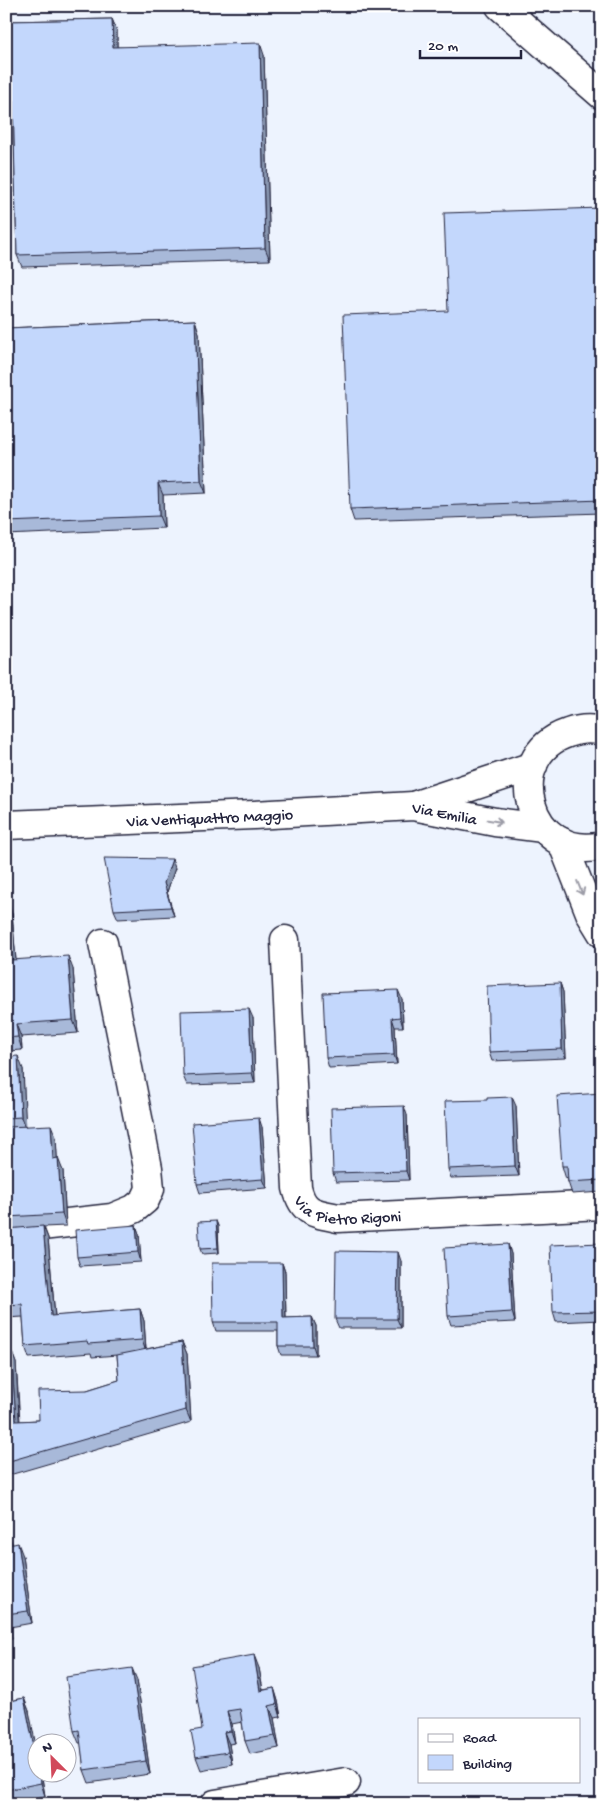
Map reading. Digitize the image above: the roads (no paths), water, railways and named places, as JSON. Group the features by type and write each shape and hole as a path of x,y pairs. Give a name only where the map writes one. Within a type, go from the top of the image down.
{"street":[{"path":"500,6 602,95"},
{"path":"602,731 578,729 561,735 539,753 529,782 529,799 534,814 552,835 591,915 602,933"},
{"name":"Via Emilia","path":"413,806 533,766"},
{"name":"Via Emilia","path":"413,806 552,835 580,848 602,846"},
{"name":"Via Ventiquattro Maggio","path":"6,825 254,815 413,806"},
{"name":"Via Pietro Rigoni","path":"285,940 297,1188 300,1202 311,1212 338,1218 602,1205"},
{"path":"6,1230 112,1218 134,1209 145,1200 150,1189 148,1168 102,943"},
{"path":"215,1804 346,1782"}]}
